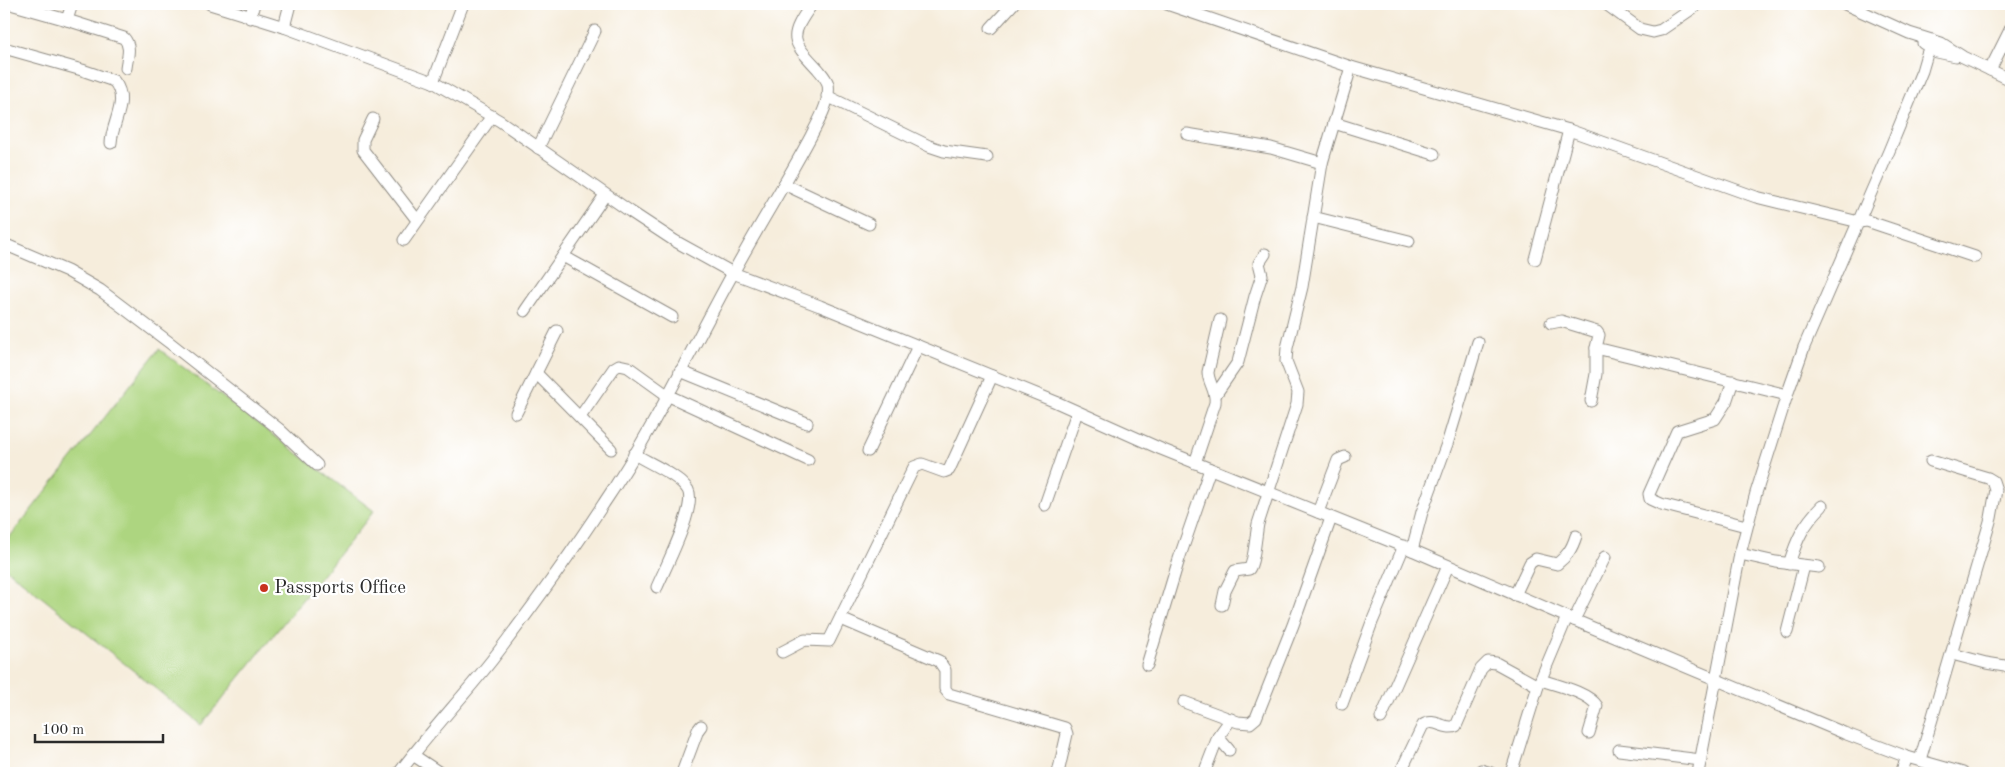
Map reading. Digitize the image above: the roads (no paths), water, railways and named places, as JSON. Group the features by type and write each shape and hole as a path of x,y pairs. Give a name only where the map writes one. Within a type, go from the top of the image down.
{"street":[{"path":"67,20 72,4"},
{"path":"211,4 250,18 284,27 433,82 492,116 675,241 733,273 992,376 1210,470 1408,548 1570,619 1844,733 1907,757 1963,773"},
{"path":"250,18 254,4"},
{"path":"284,27 290,4"},
{"path":"433,82 463,4"},
{"path":"399,773 412,754 491,661 605,502 634,454 818,122 828,96 827,82 824,76 805,56 795,40 797,28 812,4"},
{"path":"991,28 1014,4"},
{"path":"1167,4 1351,67 1569,130 1756,197 1859,222 1866,221 1975,257"},
{"path":"1606,4 1640,28 1653,32 1661,30 1699,4"},
{"path":"1845,4 1864,8 1935,46 2011,80"},
{"path":"14,5 124,38 128,42 129,48 126,68"},
{"path":"1990,70 2011,28"},
{"path":"538,148 595,31"},
{"path":"1698,773 1746,526 1787,395 1804,347 1922,71 1935,46"},
{"path":"4,48 114,81 121,96 111,143"},
{"path":"1222,605 1225,591 1235,571 1247,570 1252,566 1257,530 1298,400 1298,392 1289,370 1286,354 1302,287 1322,164 1351,67"},
{"path":"828,96 929,146 944,151 987,157"},
{"path":"404,240 492,116"},
{"path":"373,119 363,140 362,150 417,220"},
{"path":"1334,123 1434,154"},
{"path":"1535,259 1569,130"},
{"path":"1187,134 1271,148 1322,164"},
{"path":"784,184 869,224"},
{"path":"525,311 606,195"},
{"path":"1313,217 1409,242"},
{"path":"4,244 67,271 100,290 170,342 280,429 318,465"},
{"path":"1216,394 1238,362 1262,276 1259,263 1265,254"},
{"path":"563,256 672,317"},
{"path":"1195,463 1215,406 1216,394 1208,372 1220,320"},
{"path":"1551,323 1561,321 1599,334 1596,348 1596,374 1592,401"},
{"path":"516,414 557,331"},
{"path":"1342,704 1372,622 1408,548 1422,512 1448,441 1478,342"},
{"path":"868,451 918,346"},
{"path":"1596,348 1787,395"},
{"path":"580,417 608,376 619,365 632,369 667,395 808,460"},
{"path":"680,371 807,423"},
{"path":"536,373 611,449"},
{"path":"782,652 805,640 827,642 914,467 922,464 944,472 949,470 992,376"},
{"path":"1733,381 1726,402 1715,419 1677,431 1649,494 1650,499 1661,504 1746,526"},
{"path":"1045,505 1077,412"},
{"path":"634,454 680,480 688,489 690,497 690,506 686,518 657,587"},
{"path":"1318,512 1338,460 1345,457"},
{"path":"1920,760 1991,518 1996,490 1993,481 1988,478 1930,461"},
{"path":"1147,665 1179,559 1210,470"},
{"path":"1789,564 1798,538 1806,523 1822,506"},
{"path":"1184,702 1231,719 1250,723 1258,713 1293,625 1331,518"},
{"path":"1515,595 1530,563 1536,559 1557,564 1565,558 1573,547 1576,536"},
{"path":"1740,554 1789,564 1819,567"},
{"path":"1511,773 1539,683 1570,619 1605,557"},
{"path":"1381,718 1448,566"},
{"path":"1787,632 1804,566"},
{"path":"840,619 940,661 945,670 945,690 949,694 1064,728 1067,734 1058,773"},
{"path":"1952,654 2011,668"},
{"path":"1400,773 1426,723 1434,722 1451,728 1456,726 1481,669 1488,662 1496,663 1539,683 1586,696 1597,706 1589,732"},
{"path":"1206,768 1218,737 1231,719"},
{"path":"682,773 701,726"},
{"path":"1218,737 1229,750"},
{"path":"1619,750 1701,760"},
{"path":"412,754 440,773"},
{"path":"1901,773 1907,757"},
{"path":"1478,773 1481,770 1491,773"}],"place":[{"name":"Passports Office","path":"264,588"}]}
